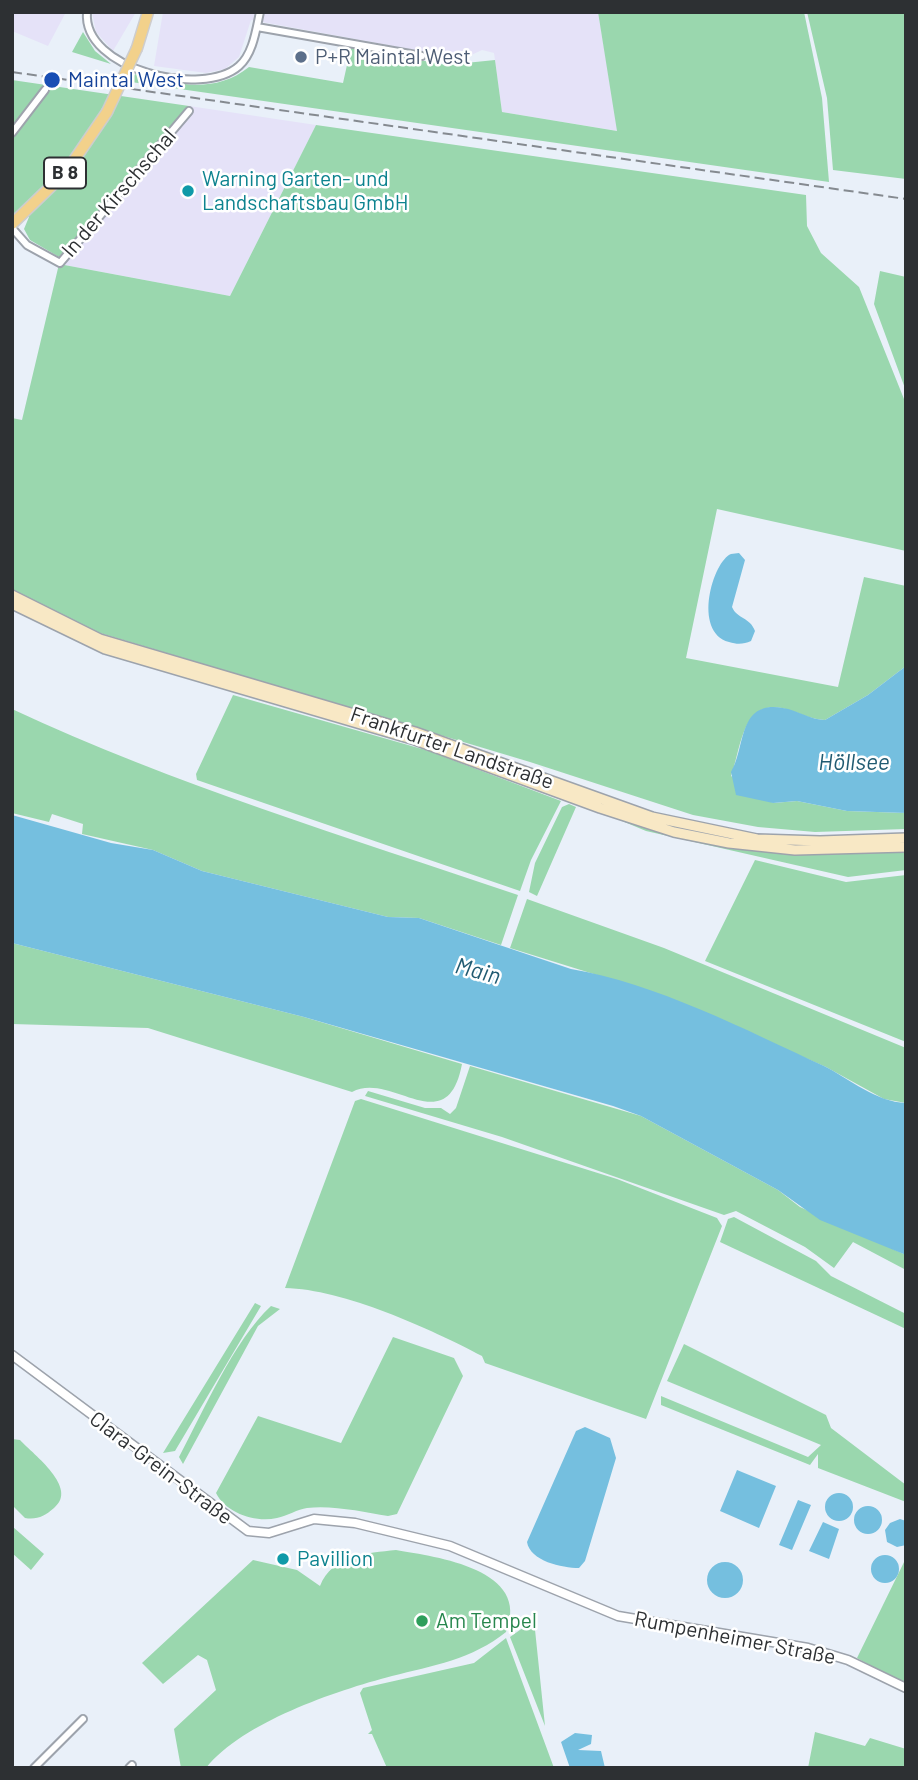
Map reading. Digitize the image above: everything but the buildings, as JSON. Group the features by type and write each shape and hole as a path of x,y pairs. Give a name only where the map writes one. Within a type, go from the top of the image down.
{"main road":[{"name":"B 8","path":"12,226 66,172 107,112 137,48 148,12"},
{"name":"Frankfurter Landstraße","path":"12,594 100,639 415,732 652,817 757,839 810,842 906,838"},
{"name":"Frankfurter Landstraße","path":"12,604 105,649 415,740 600,808 674,832 717,841 795,850 906,847"}],"street":[{"path":"87,12 91,36 111,57 154,74 210,79 225,75 240,65 257,27 260,12"},
{"path":"257,27 422,56"},
{"path":"12,133 45,90"},
{"name":"In der Kirschschal","path":"12,226 27,245 60,263 189,111"},
{"name":"Clara-Grein-Straße","path":"12,1356 248,1531 270,1533 314,1519 355,1523 450,1546 533,1578 601,1610"},
{"name":"Rumpenheimer Straße","path":"601,1610 631,1619 808,1648 848,1660 906,1688"},
{"path":"34,1768 83,1719"}],"shaded area":[{"path":"12,12 66,12 48,46 12,31"},
{"path":"92,12 136,12 113,51 96,32"},
{"path":"163,12 598,12 618,131 502,112 494,53 482,50 465,58 453,57 251,20 239,57 225,69 206,73 154,66"},
{"path":"189,106 316,125 230,296 59,264 59,257"}],"green space":[{"path":"598,12 804,12 822,98 829,182 131,82 135,74 179,84 208,84 236,76 249,67 343,83 351,47 446,65 495,60 502,112 617,131"},
{"path":"807,12 906,12 906,179 833,170 827,98"},
{"path":"83,32 95,51 111,64 72,52"},
{"path":"12,80 189,106 59,257 30,240 24,229 29,217 22,210 12,218"},
{"path":"316,125 806,195 807,226 821,253 859,287 906,404 906,551 717,509 686,658 838,687 864,577 906,586 906,666 868,695 825,720 782,708 768,708 758,712 750,719 745,730 731,776 773,803 797,801 847,811 906,813 906,829 815,832 758,827 693,815 530,762 100,633 12,589 12,418 22,420 59,264 230,296"},
{"path":"880,271 906,277 906,391 874,304"},
{"path":"233,695 429,751 561,801 531,860 520,891 197,780 196,774"},
{"path":"12,709 199,786 518,895 501,945 419,918 388,917 202,871 153,850 82,834 83,824 52,814 49,822 12,813"},
{"path":"579,803 729,845 906,850 906,870 848,877 646,831"},
{"path":"569,804 576,807 537,896 529,892 535,863 562,807"},
{"path":"755,860 846,882 906,875 906,1042 705,961"},
{"path":"527,899 664,948 906,1048 906,1103 884,1099 826,1067 658,994 510,948"},
{"path":"12,943 304,1017 462,1064 455,1087 444,1099 431,1102 384,1089 367,1088 352,1092 148,1028 12,1024"},
{"path":"470,1066 641,1116 778,1190 800,1207 906,1255 906,1270 853,1242 834,1268 805,1247 736,1211 724,1215 502,1137 365,1096 368,1091 425,1108 441,1108 450,1114 456,1108"},
{"path":"361,1099 617,1179 717,1218 722,1226 646,1419 485,1363 482,1356 386,1312 333,1295 285,1288 355,1101"},
{"path":"734,1217 816,1261 831,1276 906,1314 906,1329 720,1242 728,1219"},
{"path":"255,1303 261,1306 175,1451 163,1453"},
{"path":"271,1306 280,1309 258,1326 183,1464 179,1457 220,1377 244,1338"},
{"path":"393,1337 454,1358 463,1376 397,1514 388,1516 317,1507 277,1518 260,1519 242,1515 221,1500 216,1493 258,1416 341,1443"},
{"path":"684,1344 826,1415 831,1428 906,1485 906,1502 818,1468 818,1454 810,1465 661,1405 661,1396 808,1457 821,1445 667,1381"},
{"path":"12,1439 20,1440 44,1463 58,1482 60,1500 41,1517 25,1518 12,1505"},
{"path":"13,1527 44,1554 31,1570 12,1553"},
{"path":"396,1550 456,1562 493,1580 506,1594 510,1611 506,1632 466,1655 344,1690 292,1710 243,1736 222,1751 206,1768 181,1768 174,1729 216,1690 207,1660 198,1655 163,1684 142,1663 253,1560 297,1570 320,1586 333,1568 352,1557"},
{"path":"906,1558 906,1686 857,1658"},
{"path":"534,1620 545,1726 510,1637"},
{"path":"506,1638 554,1768 387,1768 372,1734 368,1734 372,1730 360,1693 363,1688 474,1663"},
{"path":"815,1732 865,1746 870,1738 906,1749 906,1768 808,1768"}],"water":[{"path":"739,553 745,560 732,607 755,631 751,641 741,644 718,636 711,625 709,612 713,582 724,559"},
{"name":"Höllsee","path":"906,666 906,813 847,811 797,801 773,803 736,795 731,772 745,728 750,718 758,711 768,707 783,708 825,720 868,695"},
{"name":"Main","path":"12,815 111,843 153,850 202,871 388,917 419,918 571,969 635,985 732,1023 824,1066 884,1099 906,1103 906,1255 820,1220 778,1190 641,1116 613,1106 304,1017 12,943"},
{"path":"585,1427 610,1438 616,1458 585,1561 579,1568 572,1568 540,1559 529,1549 527,1542 576,1431"},
{"path":"737,1470 776,1486 759,1528 720,1511"},
{"path":"839,1493 849,1497 853,1507 849,1517 839,1521 829,1517 825,1507 829,1497"},
{"path":"798,1500 811,1505 792,1550 779,1545"},
{"path":"868,1506 878,1510 882,1520 878,1530 868,1534 858,1530 854,1520 858,1510"},
{"path":"900,1519 906,1521 906,1545 897,1547 887,1542 885,1530 890,1523"},
{"path":"823,1522 839,1529 829,1559 809,1551"},
{"path":"885,1555 895,1559 899,1569 895,1579 885,1583 875,1579 871,1569 875,1559"},
{"path":"725,1562 737,1568 743,1580 737,1592 725,1598 713,1592 707,1580 713,1568"},
{"path":"575,1733 592,1735 591,1744 578,1750 601,1751 605,1768 570,1768 561,1742"}],"railway":[{"path":"12,72 906,199"}],"place":[{"name":"P+R Maintal West","path":"301,57"},
{"name":"Maintal West","path":"52,80"},
{"name":"Warning Garten- und Landschaftsbau GmbH","path":"188,191"},
{"name":"Pavillion","path":"283,1559"},
{"name":"Am Tempel","path":"422,1621"}]}
